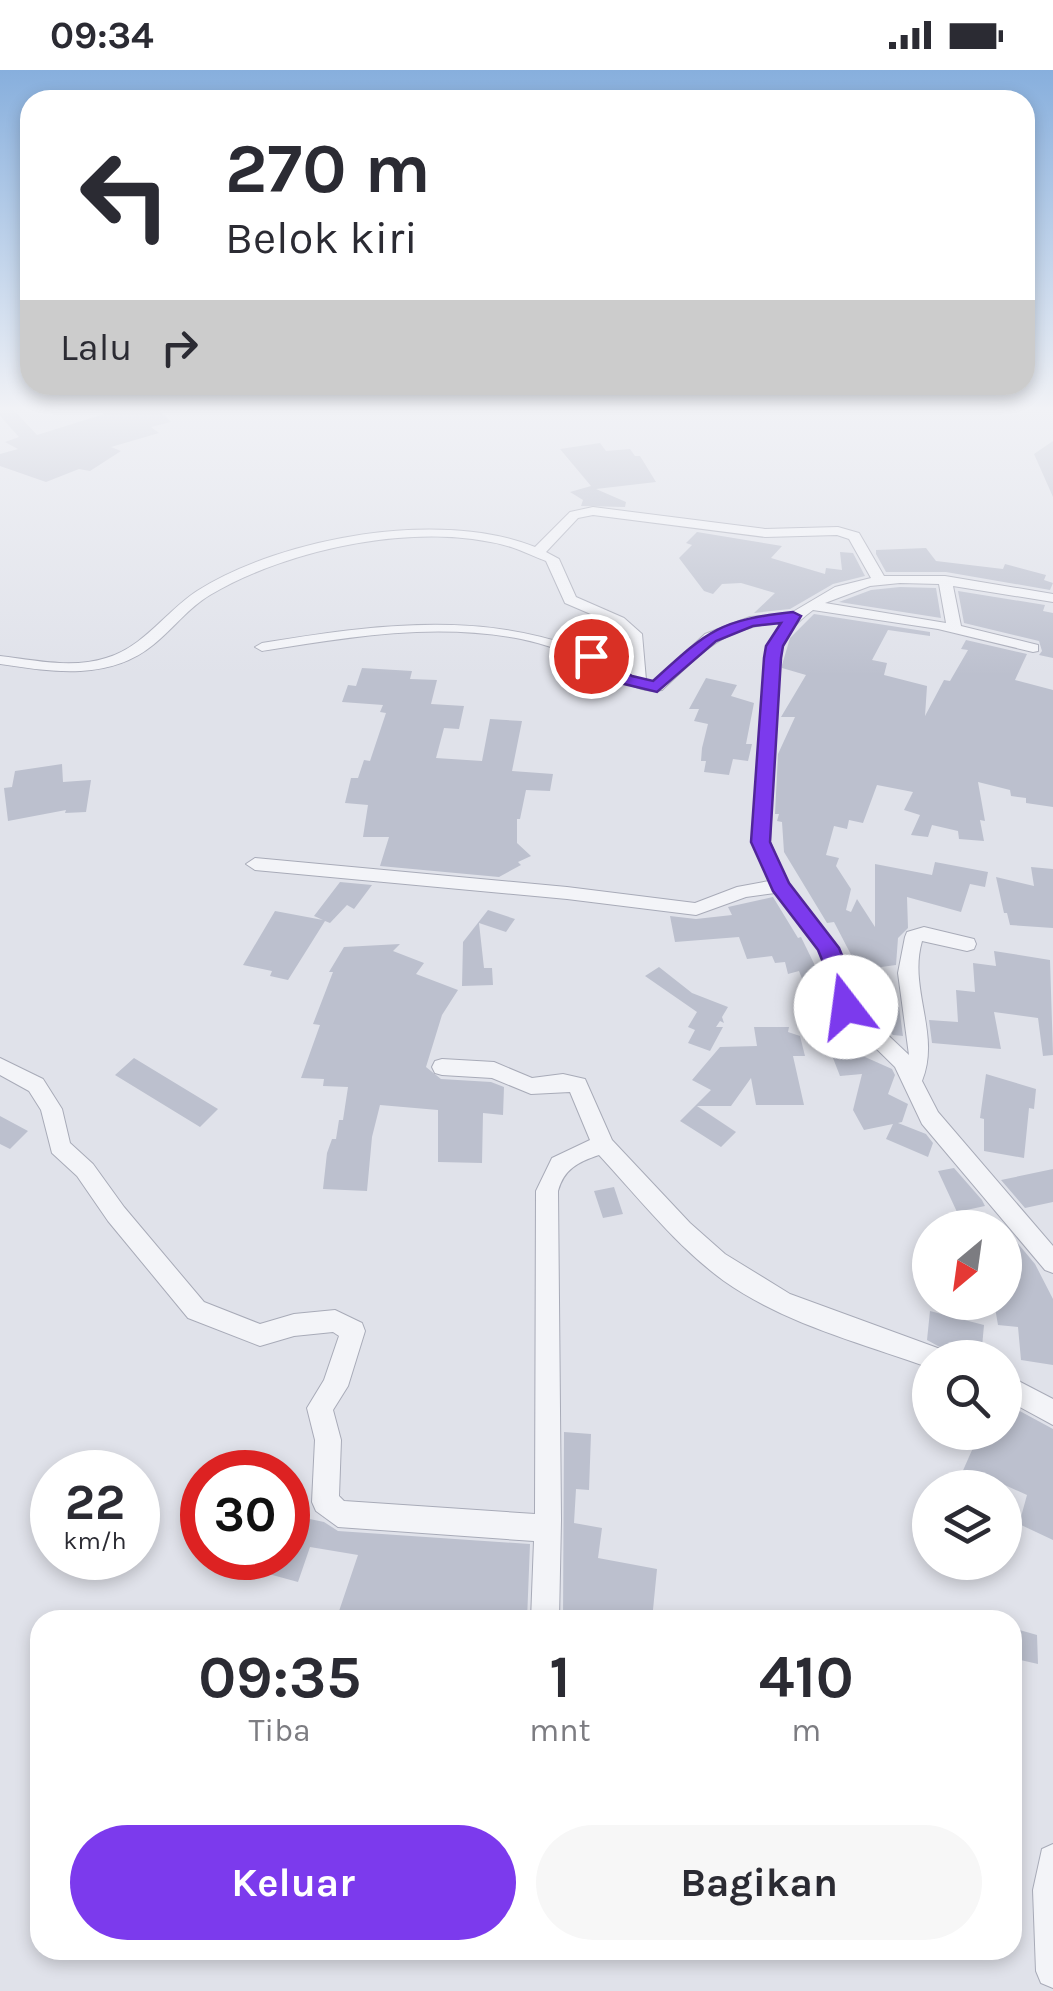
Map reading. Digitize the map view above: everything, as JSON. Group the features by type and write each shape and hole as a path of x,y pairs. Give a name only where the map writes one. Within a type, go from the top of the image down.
{"street":[{"path":"539,552 574,515 593,512 765,533 838,531 854,536 879,580"},
{"path":"0,660 78,668 109,662 147,644 201,594 246,573 333,544 468,534 539,552 552,559 570,600 619,622 637,637 639,684"},
{"path":"1053,598 945,580 879,580 826,595 793,616 774,646 760,842 780,886 828,948 842,982 846,1007 904,1062 930,1118 1053,1263"},
{"path":"945,580 954,629"},
{"path":"810,605 954,629 1032,648"},
{"path":"262,648 391,626 471,628 522,636 591,656 639,684 657,687 710,637 750,622 793,616"},
{"path":"255,864 696,909 743,892 780,886"},
{"path":"914,1077 922,1053 906,973 908,949 914,937 924,934 967,944"},
{"path":"0,1066 36,1085 50,1108 60,1147 84,1170 196,1310 260,1335 294,1324 335,1322 353,1331 335,1386 320,1408 328,1440 325,1502 331,1510 538,1528 548,1520"},
{"path":"442,1067 494,1070 531,1086 563,1082 578,1085 602,1145 712,1258 738,1277 813,1314 912,1350"},
{"path":"545,1610 547,1191 562,1160 602,1145"},
{"path":"1022,1396 1053,1413"},
{"path":"1053,1860 1053,1970"}],"building":[{"path":"576,496 611,496 626,502 625,507 581,506 583,500"},
{"path":"697,532 782,546 771,558 825,574 826,568 842,570 840,552 853,553 865,576 833,584 790,609 754,613 775,593 741,583 722,584 713,594 704,591 679,558 692,545 686,543"},
{"path":"926,548 936,561 1003,569 1005,564 1046,575 1044,580 1053,583 1050,590 946,572 886,572 876,554 876,550"},
{"path":"936,588 941,618 839,602 871,590"},
{"path":"958,591 1045,605 1043,611 1053,613 1053,658 1039,655 1039,641 964,623"},
{"path":"814,614 930,632 930,636 888,630 872,660 887,663 884,675 927,686 925,716 944,680 950,681 968,650 961,649 966,640 1027,654 1015,680 1053,690 1053,807 1026,803 1026,798 1011,796 1010,790 978,782 985,821 980,820 984,841 959,839 958,831 932,825 928,837 911,835 920,815 904,810 913,792 877,785 863,823 849,820 847,829 834,826 826,855 839,858 836,866 851,889 846,910 851,912 857,899 875,927 875,864 932,875 935,862 988,872 985,887 970,884 961,912 907,897 908,928 898,938 896,965 859,970 834,922 827,923 784,852 782,822 777,821 779,814 775,814 778,754 795,717 781,717 806,675 782,665 790,638"},
{"path":"362,668 412,671 410,679 437,680 431,704 464,706 459,729 444,728 436,758 482,761 490,719 522,721 512,771 553,774 550,791 526,790 517,819 517,843 531,856 518,862 521,865 499,877 380,866 389,837 363,837 368,805 345,803 351,778 358,778 364,760 370,761 386,713 380,712 383,705 342,702 348,685 356,686"},
{"path":"706,678 737,685 731,696 754,703 746,744 752,744 748,761 733,759 729,775 704,772 706,761 701,761 708,724 694,721 699,709 689,709"},
{"path":"62,764 63,782 91,780 86,812 65,813 66,810 8,821 4,788 12,787 15,771"},
{"path":"1031,867 1053,869 1053,928 1010,925 1004,913 996,877 1034,886"},
{"path":"340,882 372,885 354,909 347,905 330,923 325,921 288,980 270,976 272,971 243,965 275,911 323,920 314,916"},
{"path":"773,897 798,938 801,937 823,982 837,1042 829,1045 848,1051 850,1058 865,1057 892,1069 895,1075 888,1094 908,1104 902,1122 898,1123 926,1134 933,1143 928,1157 886,1139 893,1124 864,1130 853,1110 862,1074 840,1076 799,971 788,974 785,962 775,963 772,956 747,959 739,937 675,942 670,916 696,919 732,915 728,907"},
{"path":"488,910 515,919 506,932 479,923 484,968 492,968 493,985 462,986 463,942"},
{"path":"400,944 393,951 424,963 416,974 458,990 442,1015 426,1067 441,1079 491,1082 504,1087 503,1115 483,1113 482,1163 438,1162 438,1110 380,1105 372,1137 367,1191 323,1189 327,1153 332,1139 336,1139 339,1120 343,1120 348,1087 323,1086 324,1079 301,1078 320,1025 313,1024 333,972 329,972 344,947"},
{"path":"994,951 1050,960 1053,1055 1043,1056 1038,1018 994,1012 1001,1049 932,1043 929,1020 958,1022 956,990 975,992 973,963 996,966"},
{"path":"659,967 692,993 728,1007 722,1017 724,1023 720,1021 716,1027 723,1027 710,1051 688,1043 695,1030 688,1027 697,1012 645,976"},
{"path":"875,1005 899,1007 903,1036 893,1035 876,1019"},
{"path":"754,1027 789,1027 788,1032 800,1036 805,1056 793,1056 804,1105 756,1105 751,1078 731,1106 697,1106 736,1132 721,1147 680,1121 711,1090 692,1080 720,1047 757,1046"},
{"path":"134,1058 218,1109 200,1127 115,1075"},
{"path":"986,1074 1036,1089 1034,1109 1029,1108 1024,1158 984,1151 984,1119 980,1118"},
{"path":"0,1116 28,1131 10,1149 0,1144"},
{"path":"954,1168 985,1206 956,1210 938,1171"},
{"path":"1053,1169 1053,1202 1025,1208 1001,1180"},
{"path":"614,1187 623,1214 603,1218 594,1191"},
{"path":"1022,1248 1053,1299 1053,1365 1022,1360 1018,1327 998,1325 997,1320 1022,1320"},
{"path":"929,1320 965,1320 984,1325 983,1340 927,1340"},
{"path":"1022,1412 1053,1429 1053,1540 1022,1525 1027,1495 1022,1493 1022,1470 963,1470 972,1450 1022,1450"},
{"path":"564,1432 591,1434 589,1490 576,1489 574,1523 602,1528 598,1558 657,1569 653,1610 563,1610"},
{"path":"310,1519 338,1531 530,1544 527,1610 339,1610 358,1555 310,1547"},
{"path":"1022,1631 1037,1635 1038,1664 1022,1660"}],"route":[{"path":"591,656 626,680 657,687 710,637 750,622 793,616 774,646 772,658 760,842 780,886 828,948 842,982 846,1007"}]}
